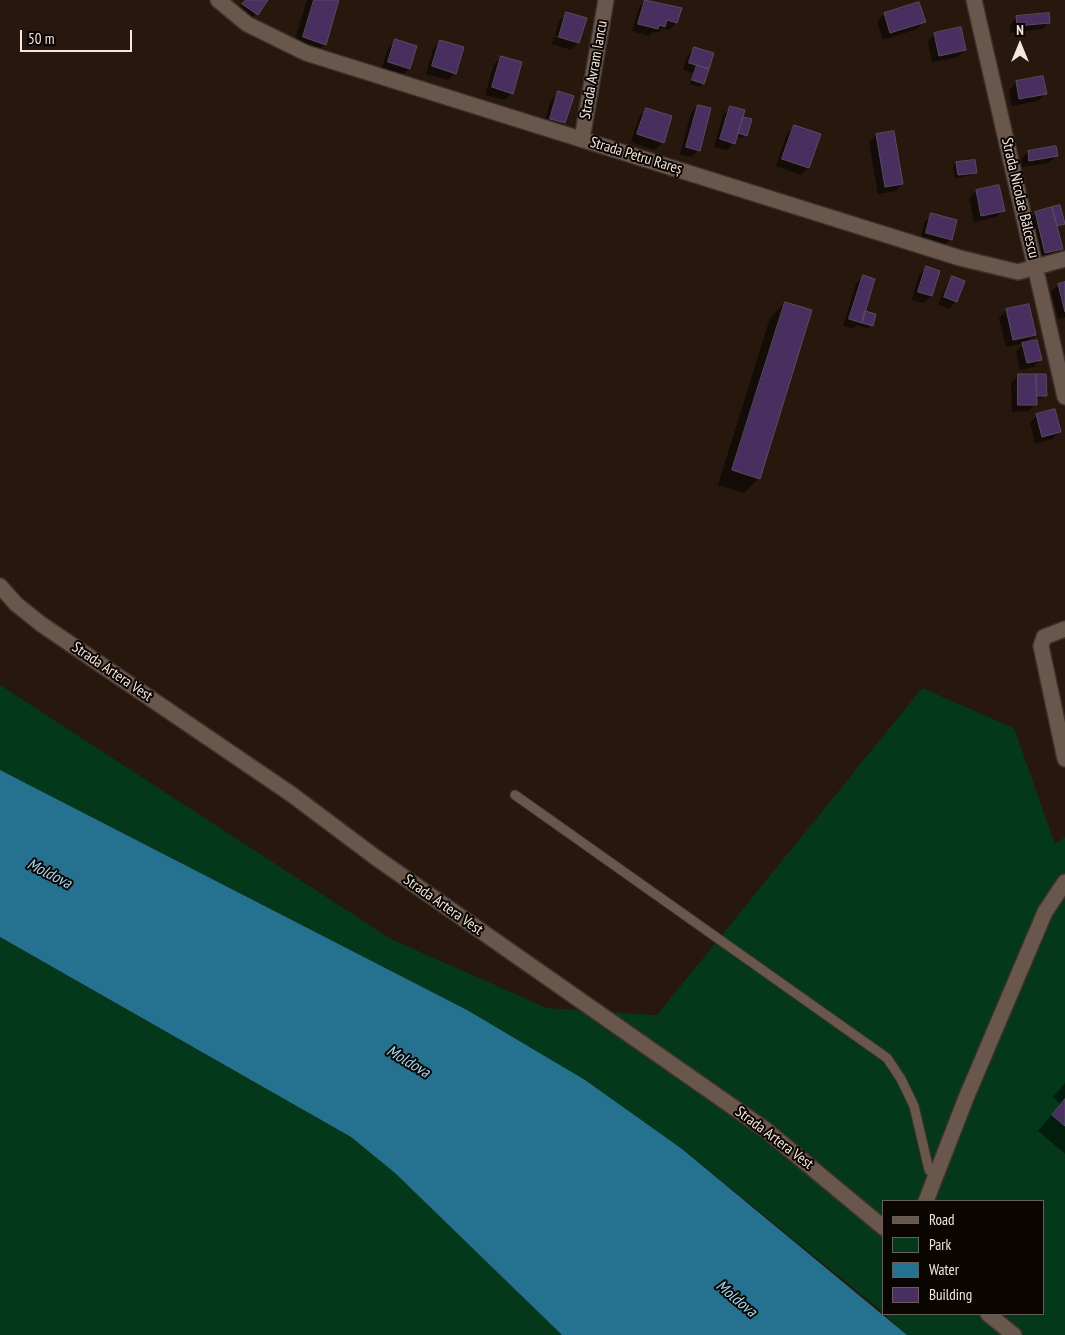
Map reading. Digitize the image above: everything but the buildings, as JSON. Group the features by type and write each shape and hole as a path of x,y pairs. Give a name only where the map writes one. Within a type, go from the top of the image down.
{"street":[{"name":"Strada Petru Rareș","path":"218,0 247,24 306,53 960,258 1018,272 1065,259"},
{"name":"Strada Avram Iancu","path":"582,139 606,0"},
{"name":"Strada Nicolae Bălcescu","path":"974,0 1065,397"},
{"name":"Strada Artera Vest","path":"0,586 16,604 42,624 291,794 374,857 766,1130 882,1226"},
{"path":"1065,629 1044,637 1041,646 1065,759"},
{"path":"926,1200 1045,912 1065,882"},
{"path":"989,1315 1014,1335"}],"lane":[{"path":"515,795 887,1058 901,1079 914,1106 929,1170 935,1176"}],"green space":[{"path":"0,685 391,939 547,1008 657,1015 922,688 1014,728 1055,844 1065,837 1065,1335 907,1335 885,1315 1045,1315 1045,1200 882,1200 882,1311 682,1149 467,1010 0,770"},
{"path":"0,937 351,1137 395,1173 562,1335 0,1335"}],"water":[{"name":"Moldova","path":"0,770 467,1010 585,1080 682,1149 907,1335 562,1335 395,1173 351,1137 0,937"}]}
